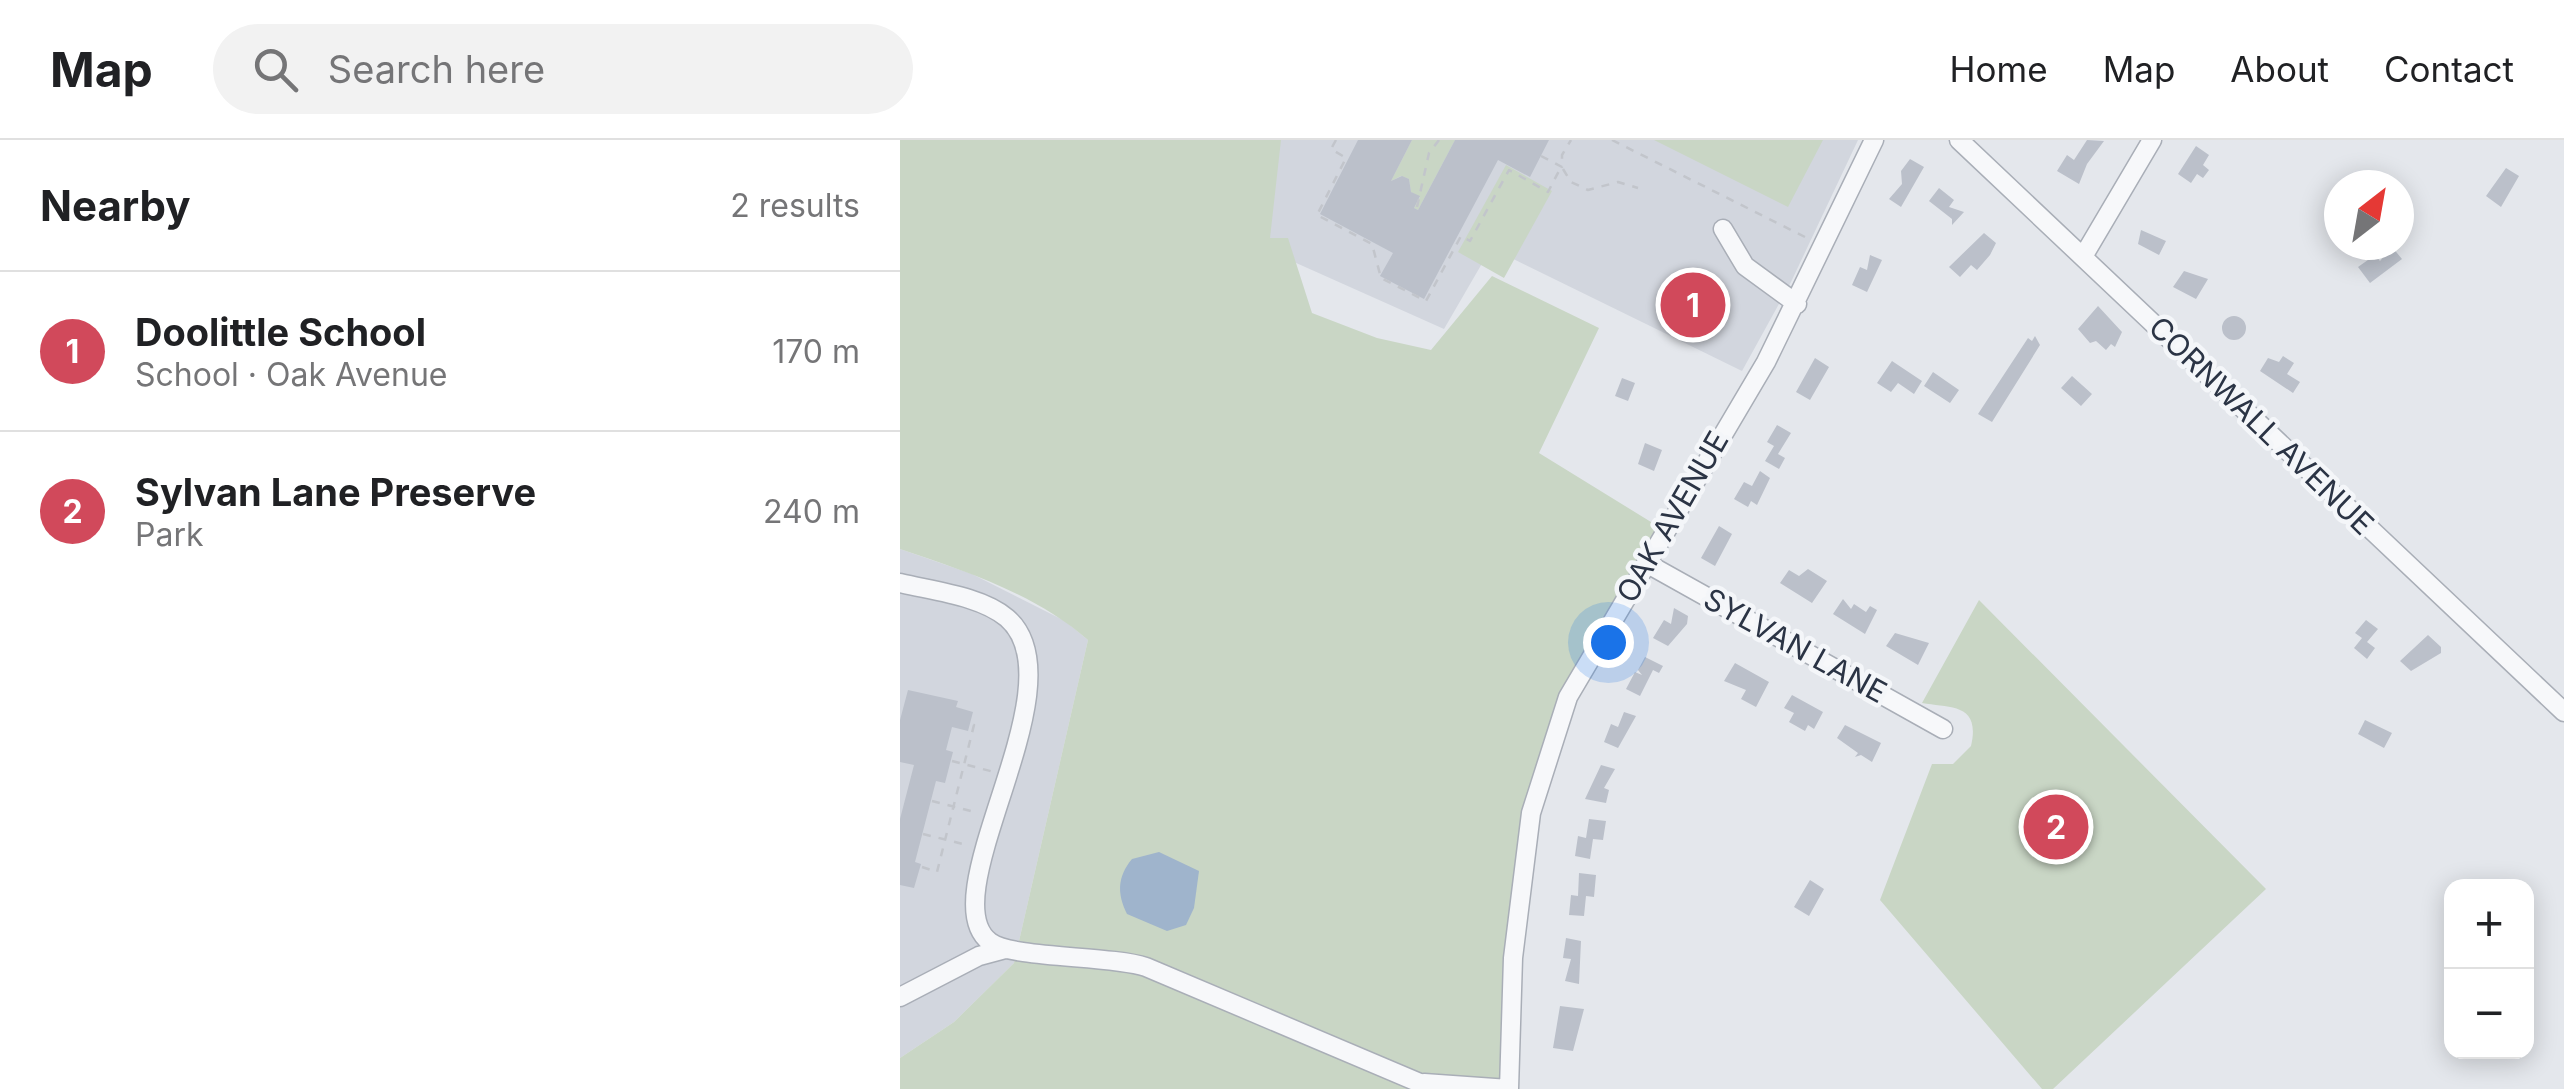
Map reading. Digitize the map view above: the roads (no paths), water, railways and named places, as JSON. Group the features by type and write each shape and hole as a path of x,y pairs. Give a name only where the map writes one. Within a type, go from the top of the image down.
{"street":[{"name":"OAK AVENUE","path":"1509,1089 1512,958 1531,813 1568,697 1797,304 1874,140"},
{"name":"CORNWALL AVENUE","path":"1958,140 2564,712"},
{"path":"2084,255 2152,140"},
{"path":"1723,230 1745,266 1797,304"},
{"name":"SYLVAN LANE","path":"1646,562 1943,729"},
{"path":"900,583 990,607 1004,615 1023,638 1032,673 976,902 980,928 989,942 1006,948 1116,958 1146,967 1429,1086 1509,1089"},
{"path":"900,997 979,956 1006,948"}],"water":[{"path":"1159,852 1199,871 1194,908 1186,925 1167,931 1127,914 1120,893 1123,872 1132,859"}],"place":[{"name":"Doolittle School","path":"1693,305"},
{"name":"Sylvan Lane Preserve","path":"2056,827"}]}
